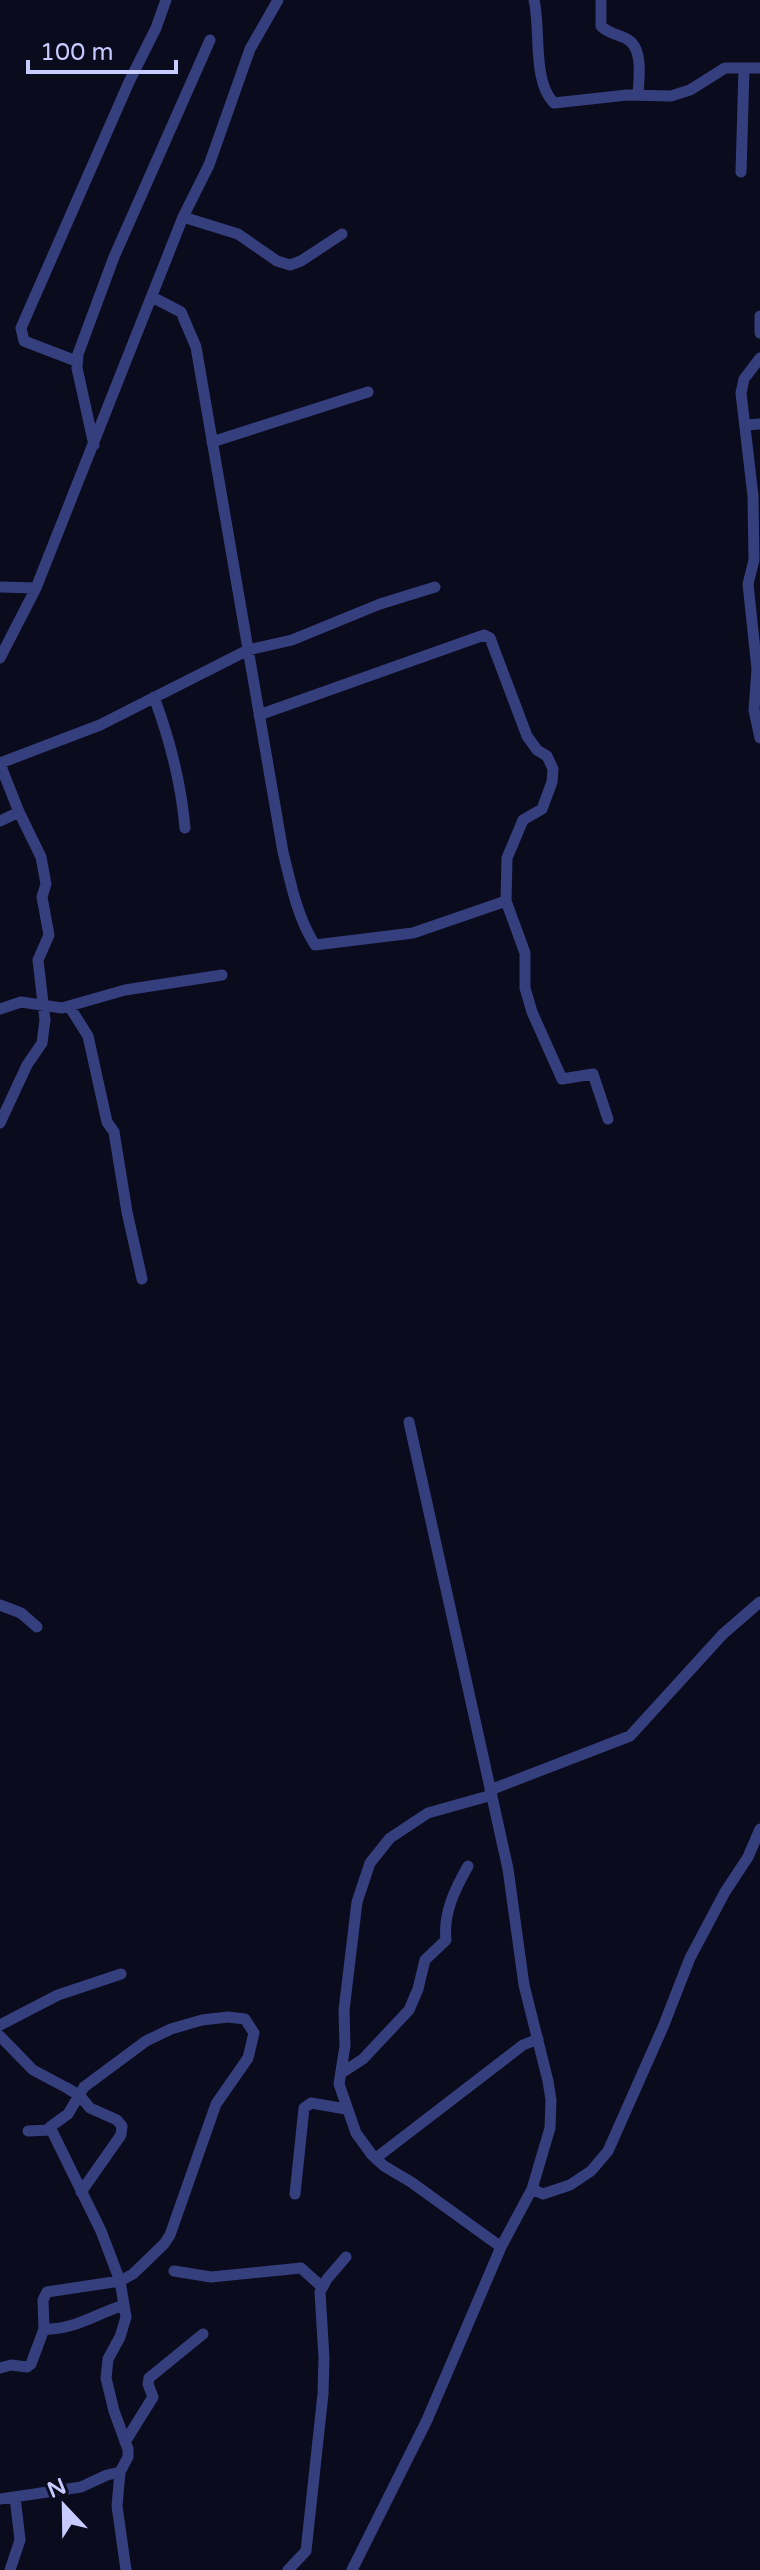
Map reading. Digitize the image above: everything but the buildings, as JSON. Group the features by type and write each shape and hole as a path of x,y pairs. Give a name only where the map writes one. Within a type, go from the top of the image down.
{"street":[{"path":"76,361 24,341 21,328 166,0"},
{"path":"0,658 36,588 183,217 209,165 250,49 278,0"},
{"path":"534,0 540,66 551,101 559,104 638,94 671,96 682,93 725,68 760,68"},
{"path":"601,0 601,26 634,45 639,64 638,94"},
{"path":"94,445 76,361 114,257 210,40"},
{"path":"741,172 744,69"},
{"path":"183,217 238,234 277,261 290,265 342,234"},
{"path":"152,297 181,312 196,347 259,715 293,893 303,925 315,945 413,933 506,901"},
{"path":"760,316 760,333"},
{"path":"760,358 741,385 753,496 754,560 748,584 760,738"},
{"path":"212,442 368,392"},
{"path":"745,425 760,424"},
{"path":"0,587 36,588"},
{"path":"0,1123 27,1065 39,1050 43,1036 38,960 49,935 42,897 46,884 44,868 37,845 19,812 2,769 4,756 100,725 248,650 292,640 380,604 435,587"},
{"path":"259,715 487,636 527,736 537,750 547,756 553,769 552,782 542,809 523,820 507,858 506,901 525,953 525,988 532,1012 562,1079 593,1074 608,1119"},
{"path":"154,697 177,770 185,828"},
{"path":"0,821 19,812"},
{"path":"0,1009 21,1002 43,1007 69,1006 125,990 222,975"},
{"path":"69,1006 88,1036 107,1122 114,1132 142,1279"},
{"path":"352,2570 427,2420 501,2247 532,2189 550,2128 548,2081 524,1985 508,1869 409,1422"},
{"path":"501,2247 376,2158 356,2133 346,2109 339,2084 343,2072 344,2010 357,1902 370,1863 390,1838 428,1813 491,1792 630,1736 723,1634 760,1602"},
{"path":"0,1605 21,1613 37,1627"},
{"path":"532,2189 543,2194 570,2185 591,2171 608,2151 690,1958 725,1892 748,1857 760,1829"},
{"path":"343,2072 363,2059 413,2002 425,1960 446,1940 444,1926 454,1890 468,1866"},
{"path":"0,2025 58,1995 121,1974"},
{"path":"0,2368 30,2365 44,2329 43,2300 47,2292 120,2281 133,2274 170,2235 216,2104 248,2058 254,2038 253,2028 245,2019 228,2017 202,2020 171,2029 132,2051 84,2087 68,2114 50,2130"},
{"path":"0,2036 33,2070 80,2096 90,2108 117,2120 123,2129 81,2192"},
{"path":"376,2158 519,2048 538,2039"},
{"path":"295,2194 304,2108 311,2103 346,2109"},
{"path":"28,2131 50,2130"},
{"path":"50,2130 101,2231 120,2281 126,2317 108,2359 106,2378 128,2457 120,2472 118,2522 126,2570"},
{"path":"288,2570 306,2551 323,2384 322,2287 346,2257"},
{"path":"174,2271 211,2277 301,2268 322,2287"},
{"path":"44,2329 72,2326 97,2313 124,2305"},
{"path":"125,2442 153,2397 149,2378 203,2334"},
{"path":"0,2499 81,2487 120,2472"},
{"path":"10,2570 20,2540 15,2497"}]}
